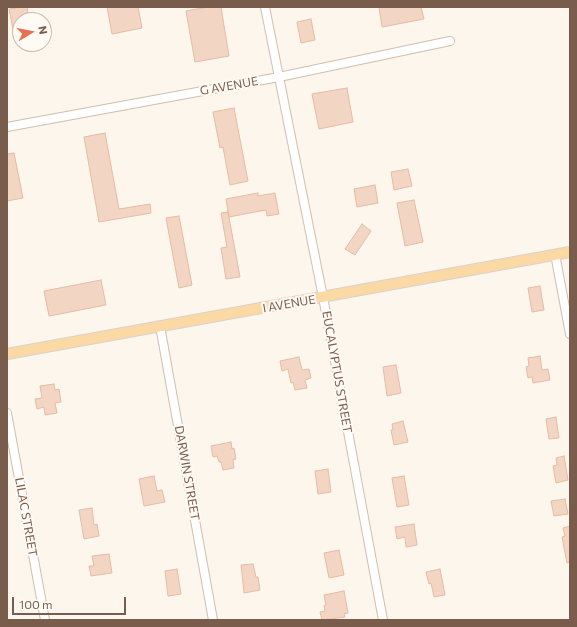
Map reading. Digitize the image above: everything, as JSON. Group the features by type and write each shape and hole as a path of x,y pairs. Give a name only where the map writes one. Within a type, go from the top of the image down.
{"main road":[{"name":"I AVENUE","path":"7,354 570,252"}],"street":[{"name":"EUCALYPTUS STREET","path":"265,7 323,297 383,620"},
{"name":"G AVENUE","path":"7,127 278,77 450,41"},
{"path":"555,254 570,334"},
{"name":"DARWIN STREET","path":"160,326 213,620"},
{"name":"LILAC STREET","path":"7,413 45,620"}],"building":[{"path":"27,7 28,12 12,12 12,25 9,9"},
{"path":"107,7 138,7 142,28 112,34"},
{"path":"208,7 221,7 229,56 195,62 186,11"},
{"path":"379,7 421,7 424,19 382,27"},
{"path":"311,19 315,40 301,43 297,22"},
{"path":"347,88 353,122 319,129 312,94"},
{"path":"234,108 248,181 230,185 223,147 220,148 213,112"},
{"path":"105,133 119,209 150,204 151,213 99,222 84,137"},
{"path":"14,153 23,198 7,201 7,154"},
{"path":"408,169 412,186 394,190 391,172"},
{"path":"375,185 378,203 357,207 354,189"},
{"path":"258,193 258,196 275,193 279,214 267,216 266,210 229,217 226,199"},
{"path":"414,200 423,242 405,246 397,203"},
{"path":"228,212 240,277 226,279 221,248 227,247 221,213"},
{"path":"179,216 192,285 179,288 166,218"},
{"path":"362,224 371,231 355,255 345,249"},
{"path":"101,280 106,305 49,316 44,291"},
{"path":"540,286 544,310 532,312 528,288"},
{"path":"540,356 542,370 548,369 550,380 533,383 532,377 528,378 526,367 529,366 528,358"},
{"path":"299,357 302,370 309,369 311,378 305,380 307,388 295,390 293,382 291,383 288,369 282,371 280,361"},
{"path":"396,365 401,393 387,396 383,367"},
{"path":"54,384 55,390 59,389 61,402 55,403 57,413 45,415 44,407 37,409 35,399 42,398 40,386"},
{"path":"556,417 559,438 549,439 546,419"},
{"path":"403,421 408,442 394,445 391,430 393,430 392,424"},
{"path":"231,442 236,459 233,460 234,468 223,470 221,462 219,462 217,456 213,457 211,446"},
{"path":"564,456 568,480 556,483 553,466 557,465 556,458"},
{"path":"328,469 331,492 318,494 315,471"},
{"path":"154,476 157,491 162,490 165,502 144,506 139,479"},
{"path":"404,476 409,505 397,507 392,478"},
{"path":"565,499 568,514 554,516 551,501"},
{"path":"92,508 94,525 97,524 99,536 84,539 79,510"},
{"path":"414,524 417,545 406,547 405,537 397,539 395,527"},
{"path":"570,526 570,562 567,563 562,537 565,536 563,528"},
{"path":"339,550 344,575 329,578 324,553"},
{"path":"109,554 112,573 91,576 89,566 94,566 92,556"},
{"path":"253,564 256,577 258,577 260,590 244,593 241,565"},
{"path":"177,569 181,594 168,596 165,571"},
{"path":"440,569 445,595 434,597 431,583 429,584 426,572"},
{"path":"344,591 348,613 344,614 345,617 322,620 320,612 325,611 324,606 326,605 324,595"}]}
